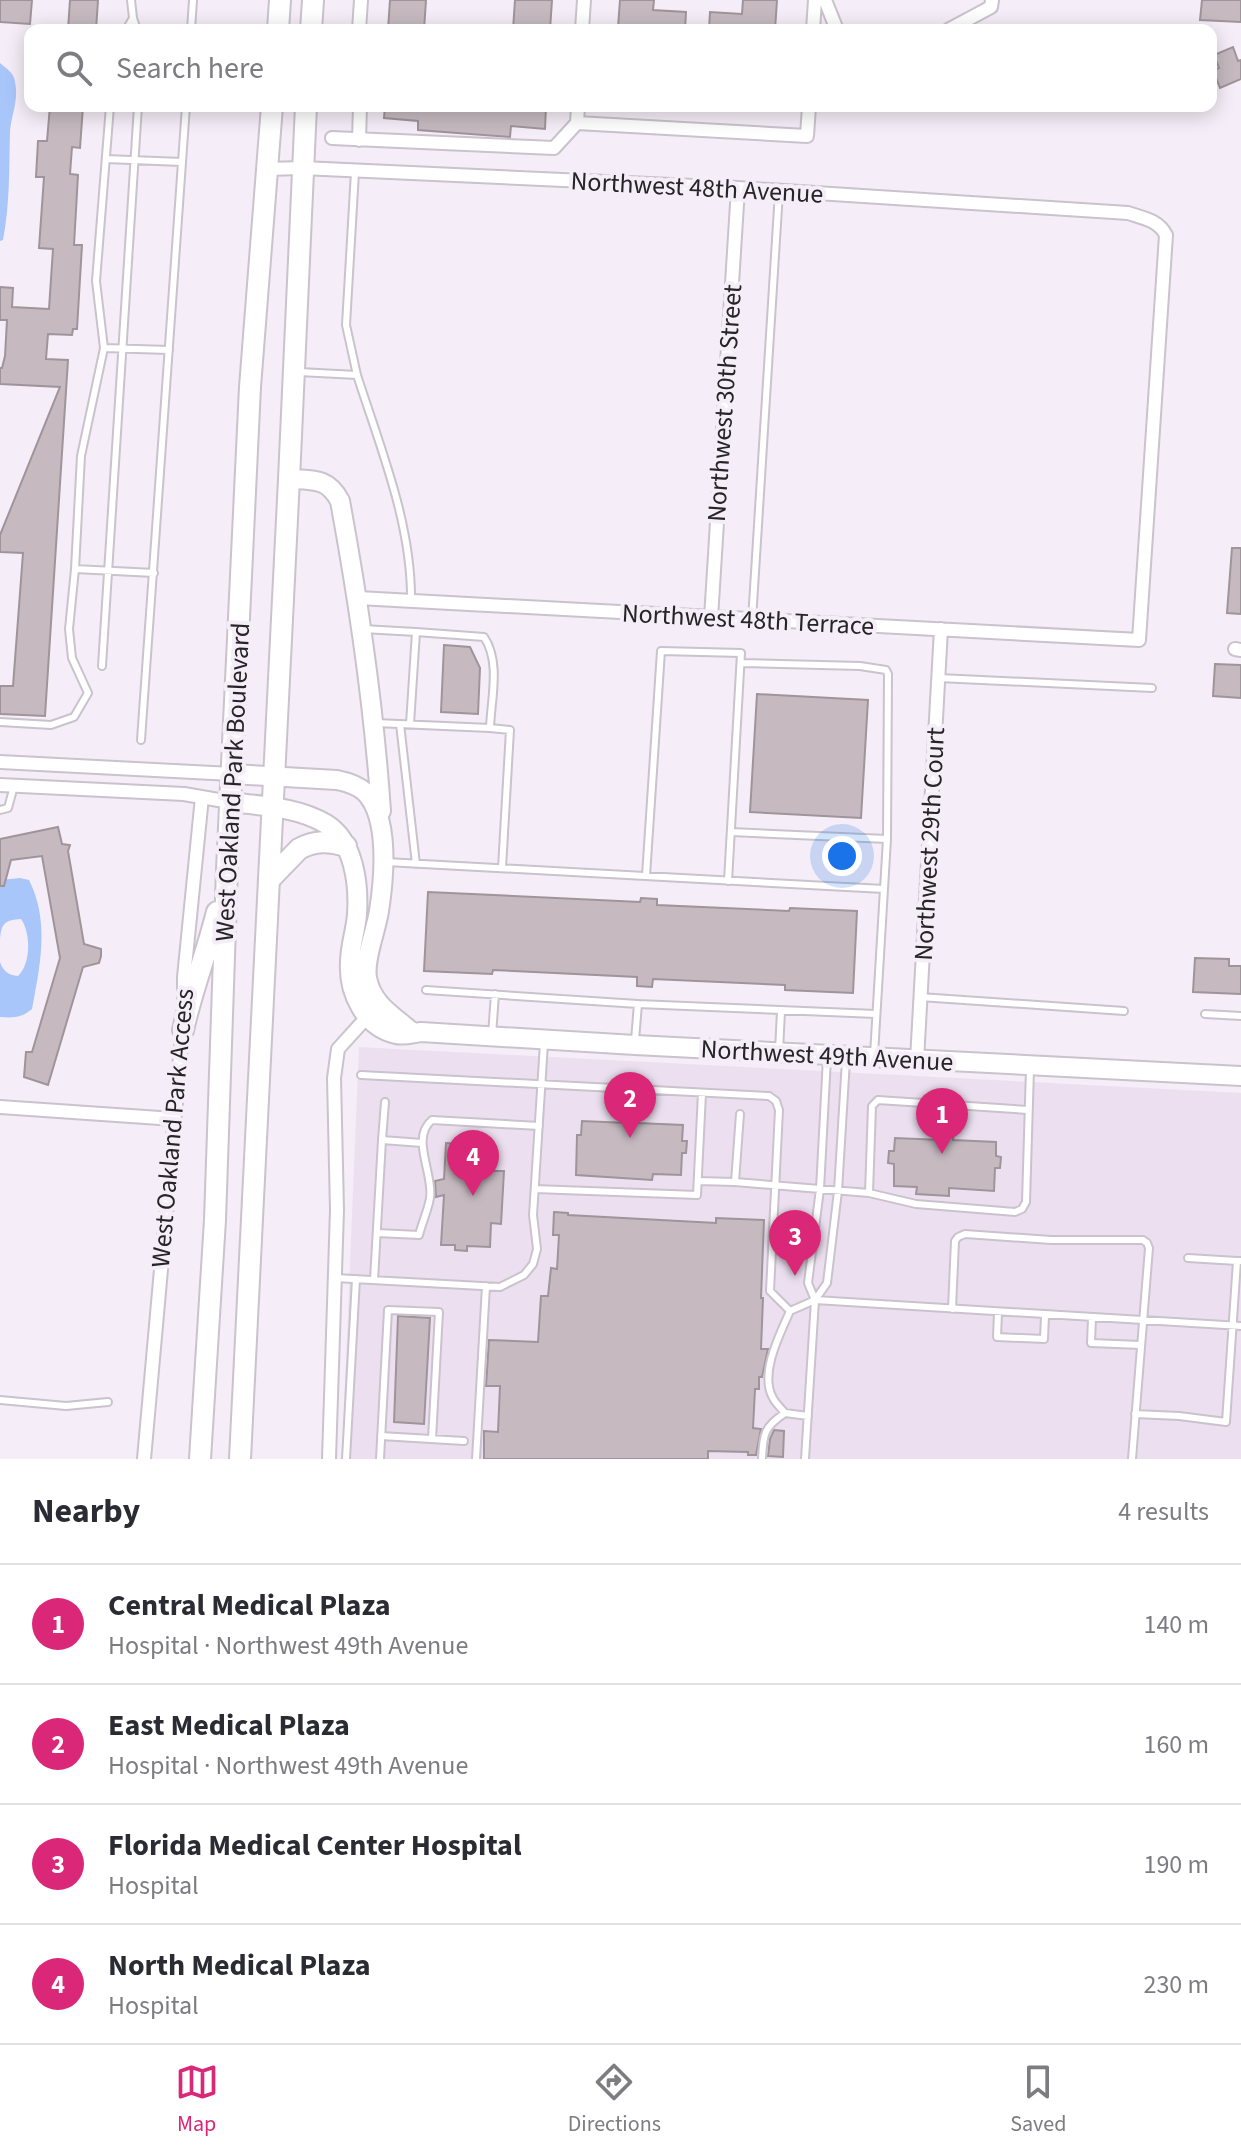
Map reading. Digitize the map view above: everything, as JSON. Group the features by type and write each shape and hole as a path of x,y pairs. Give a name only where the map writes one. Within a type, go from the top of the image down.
{"main road":[{"path":"278,24 280,0"},
{"path":"311,24 313,0"},
{"name":"West Oakland Park Boulevard","path":"200,1459 215,1220 227,869 250,387 271,112"},
{"name":"West Oakland Park Boulevard","path":"240,1459 306,112"},
{"path":"269,880 305,845 325,841 346,846"},
{"path":"183,1030 198,972 210,941 227,869"}],"street":[{"path":"359,24 361,0"},
{"path":"582,24 584,0"},
{"path":"813,24 815,0"},
{"path":"825,0 835,24"},
{"path":"959,24 991,7 992,0"},
{"path":"359,140 360,112"},
{"path":"578,112 577,123 807,136 809,112"},
{"name":"Northwest 48th Avenue","path":"332,138 554,148 577,123"},
{"name":"Northwest 48th Avenue","path":"266,169 302,168 738,188 1128,213 1153,221 1162,227 1166,235 1139,640"},
{"name":"Northwest 30th Street","path":"711,618 738,188"},
{"path":"289,479 315,480 333,488 340,501 358,598 382,830 379,911 367,976 376,1000 413,1033"},
{"name":"Northwest 48th Terrace","path":"358,598 1139,640"},
{"name":"Northwest 29th Court","path":"917,1060 941,629"},
{"path":"0,762 325,778 349,782 368,795 382,830"},
{"path":"0,785 184,794 302,813 328,825 346,846 358,899 350,980 354,995 367,1017 338,1049 334,1078 337,1210 329,1459"},
{"name":"West Oakland Park Access","path":"144,1459 202,797"},
{"name":"Northwest 49th Avenue","path":"367,1017 389,1032 400,1035 492,1036 1241,1076"},
{"path":"0,1107 174,1119"}],"lane":[{"path":"131,0 135,24"},
{"path":"191,24 193,0"},
{"path":"130,24 133,18"},
{"path":"0,722 51,725 74,717 88,693 72,658 69,629 81,456 104,348 96,281 110,112"},
{"path":"102,666 138,112"},
{"path":"141,740 186,112"},
{"path":"106,159 182,162"},
{"path":"355,171 346,325 357,375 398,507 411,577 411,601"},
{"path":"752,620 779,191"},
{"path":"104,348 169,350"},
{"path":"293,371 357,375"},
{"path":"75,569 154,573"},
{"path":"361,629 484,637 490,646 494,664 490,728"},
{"path":"410,724 416,632"},
{"path":"646,876 661,651 741,653 728,881"},
{"path":"742,663 860,666 886,670 888,674 887,839 874,1056"},
{"path":"939,678 1152,688"},
{"path":"373,722 510,730 502,868"},
{"path":"400,724 416,864"},
{"path":"0,810 8,808 14,786"},
{"path":"731,832 887,839"},
{"path":"382,862 884,889"},
{"path":"426,990 638,1004 876,1014"},
{"path":"492,1036 495,994"},
{"path":"920,997 1124,1011"},
{"path":"635,1045 638,1004"},
{"path":"779,1052 781,1011"},
{"path":"1205,1014 1241,1016"},
{"path":"335,1278 500,1287 524,1275 533,1264 537,1249 533,1215 544,1039"},
{"path":"805,1459 815,1300 808,1283 820,1189 827,1054"},
{"path":"815,1300 827,1283 838,1191 846,1055"},
{"path":"698,1181 869,1193 916,1204 1015,1212 1022,1209 1026,1202 1030,1065"},
{"path":"361,1075 769,1096 776,1101 779,1110 770,1291 790,1311"},
{"path":"618,1088 627,1104"},
{"path":"641,1105 652,1090"},
{"path":"535,1189 697,1195 702,1093"},
{"path":"374,1280 385,1102"},
{"path":"869,1193 874,1102 1028,1110"},
{"path":"735,1182 740,1114"},
{"path":"377,1233 419,1235 430,1198 423,1131 432,1120 539,1126"},
{"path":"382,1140 422,1143"},
{"path":"952,1309 955,1241 965,1234 1051,1240 1143,1240 1147,1243 1132,1459"},
{"path":"1135,1414 1226,1422 1239,1261 1188,1258"},
{"path":"346,1459 356,1279"},
{"path":"476,1459 486,1286"},
{"path":"785,1413 770,1395 772,1353 790,1311 815,1300 1241,1326"},
{"path":"380,1459 388,1310 439,1312 432,1439"},
{"path":"998,1312 997,1337 1044,1339 1045,1315"},
{"path":"1092,1317 1091,1343 1140,1345"},
{"path":"0,1400 66,1406 108,1402"},
{"path":"762,1459 764,1434 772,1422 785,1413 808,1416"},
{"path":"381,1436 464,1441"}],"shaded area":[{"path":"359,1047 1241,1093 1241,1459 342,1459"}],"water":[{"path":"0,63 13,76 16,95 10,132 7,213 3,240 0,241"},
{"path":"0,880 29,880 39,912 41,944 38,976 32,1009 17,1017 0,1017 0,962 6,972 18,976 25,964 28,948 27,932 21,919 4,924 0,941"}],"building":[{"path":"0,0 32,0 30,24 0,22"},
{"path":"70,0 98,0 96,24 68,24"},
{"path":"390,0 426,0 424,24 388,24"},
{"path":"515,0 552,0 550,24 513,24"},
{"path":"620,0 654,0 653,10 686,12 685,24 618,24"},
{"path":"743,0 777,0 775,24 709,24 710,12 742,14"},
{"path":"1202,0 1241,0 1241,22 1200,20"},
{"path":"1233,47 1238,61 1241,60 1241,79 1220,88 1217,54"},
{"path":"49,112 83,112 80,148 72,147 70,174 78,175 74,245 82,245 77,329 73,329 72,335 48,334 46,359 68,360 45,716 0,714 0,686 13,686 23,553 0,552 0,535 60,387 0,384 7,320 0,320 0,287 13,288 12,307 49,309 53,249 39,248 44,177 36,177 38,141 47,141"},
{"path":"384,112 546,112 545,129 511,126 510,137 418,130 418,121 384,118"},
{"path":"1232,548 1241,548 1241,614 1227,613"},
{"path":"444,645 470,647 480,668 478,714 441,712"},
{"path":"1215,664 1241,665 1241,698 1213,696"},
{"path":"757,694 868,700 861,818 750,812"},
{"path":"58,827 62,844 70,845 68,851 84,944 101,949 101,956 99,963 83,967 48,1085 24,1077 26,1052 32,1052 60,958 42,856 11,860 4,886 0,886 0,839"},
{"path":"428,892 640,902 641,898 657,899 657,905 857,911 853,993 785,990 785,985 653,979 652,987 637,986 637,977 493,970 492,974 424,971"},
{"path":"1195,958 1229,959 1229,966 1241,966 1241,994 1193,992"},
{"path":"630,1096 639,1097 635,1107 642,1111 638,1123 683,1125 682,1141 687,1141 686,1153 682,1153 681,1175 653,1174 652,1180 576,1175 577,1135 581,1135 582,1121 628,1123 625,1109 629,1110 632,1106"},
{"path":"943,1112 951,1112 955,1126 953,1140 996,1142 996,1156 1001,1157 1000,1168 995,1168 994,1191 949,1188 949,1196 916,1194 917,1187 894,1186 894,1164 888,1163 889,1151 894,1151 895,1138 942,1140 937,1126"},
{"path":"461,1140 495,1145 494,1171 504,1171 501,1224 491,1223 490,1247 467,1246 467,1251 455,1250 455,1245 441,1245 444,1195 436,1197 435,1181 444,1179 446,1143 461,1144"},
{"path":"554,1212 716,1223 716,1218 764,1220 761,1349 768,1349 762,1377 759,1377 759,1389 755,1389 753,1428 761,1429 756,1455 708,1451 708,1459 484,1459 484,1431 498,1432 500,1386 486,1386 489,1340 538,1342 541,1296 548,1296 551,1268 557,1269 559,1235 553,1235"},
{"path":"398,1316 430,1318 424,1424 394,1422"},
{"path":"774,1430 784,1431 783,1457 768,1456"}],"place":[{"name":"East Medical Plaza","path":"630,1138"},
{"name":"Central Medical Plaza","path":"942,1154"},
{"name":"North Medical Plaza","path":"473,1196"},
{"name":"Florida Medical Center Hospital","path":"795,1276"}]}
